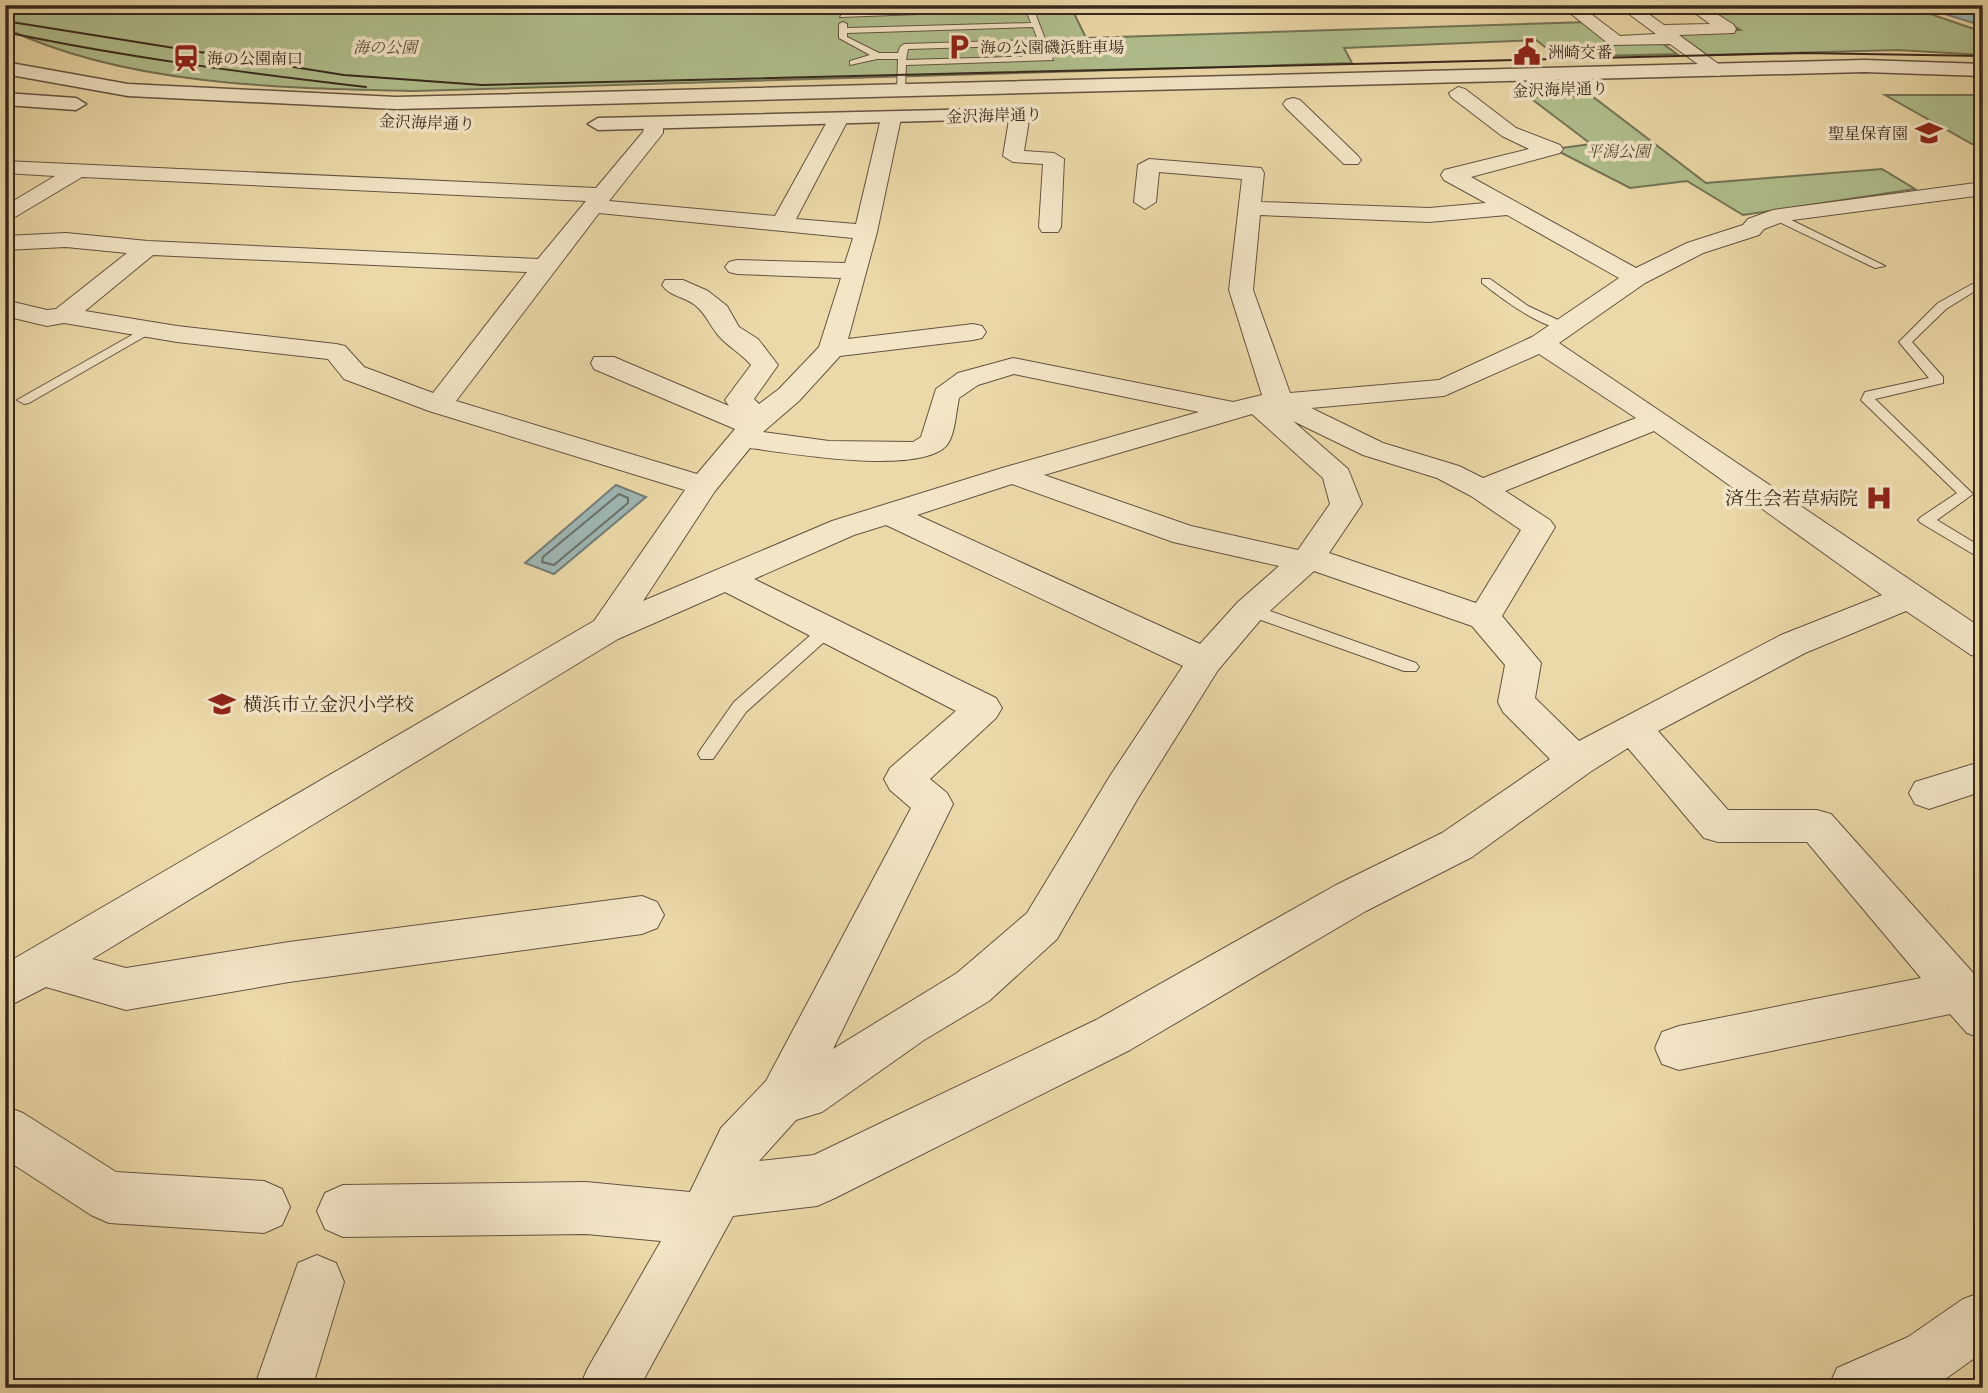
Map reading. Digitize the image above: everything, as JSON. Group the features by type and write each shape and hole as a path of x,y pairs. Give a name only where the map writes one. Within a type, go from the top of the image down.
{"street":[{"path":"1568,5 1616,41 1728,29 1692,5"},
{"path":"1625,5 1719,71"},
{"path":"5,50 107,75 261,98"},
{"path":"5,68 128,90 261,98 474,102 1891,66 1983,69"},
{"name":"金沢海岸通り","path":"1394,98 1458,93 1692,85 1983,83"},
{"path":"1458,93 1509,132 1550,149 1452,175 1636,278"},
{"name":"金沢海岸通り","path":"5,99 240,115 430,122"},
{"path":"1266,105 1318,103"},
{"path":"1293,104 1351,160"},
{"name":"金沢海岸通り","path":"572,124 838,120 1048,113"},
{"path":"1020,114 1013,156 1054,159 1051,227"},
{"path":"606,630 703,486 751,428 789,394 832,349 866,232 891,118"},
{"path":"782,224 838,120"},
{"path":"439,405 544,266 653,133 653,124"},
{"path":"1145,202 1149,165 1253,173 1241,290 1276,391 1256,405"},
{"path":"5,167 598,200 866,232"},
{"path":"5,216 77,171"},
{"path":"5,988 606,630 843,528 1013,474 1256,405 1444,388 1553,335 1636,278 1695,248 1751,230 1777,217 1983,188"},
{"path":"1250,208 1429,215 1508,208"},
{"path":"5,243 66,240 148,247 544,266"},
{"path":"64,315 148,247"},
{"path":"737,267 856,271"},
{"path":"674,285 699,296 718,311 729,332 749,345 765,365 739,400 751,428"},
{"path":"5,308 47,318 64,315 150,330 336,352 354,373 439,405 703,486"},
{"path":"832,349 973,332"},
{"path":"1553,335 1657,420 1908,598 1983,646"},
{"path":"604,363 751,428 829,450 919,451 935,441 946,395 968,379 1013,366 1256,405 1373,449 1448,472 1482,489 1539,527 1484,618"},
{"path":"783,1098 805,1095 908,1025 973,987 1042,926 1124,787 1205,661 1250,610 1306,559 1346,504 1337,475 1256,405"},
{"path":"1482,489 1657,420"},
{"path":"1013,474 1184,535 1306,559 1484,618 1523,663 1516,702 1576,761"},
{"path":"889,514 1205,661"},
{"path":"608,1388 710,1205 739,1146 783,1098 933,804 904,779 983,708 727,579"},
{"path":"343,1211 710,1205 817,1180 1113,1035 1351,898 1457,845 1576,761 1633,729 1793,644 1908,598"},
{"path":"1633,729 1718,826 1817,826 1971,1005"},
{"path":"1929,793 1983,776"},
{"path":"44,967 126,989 289,962 642,915"},
{"path":"1679,1048 1971,1005"},
{"path":"5,1130 109,1197 264,1207"},
{"path":"283,1388 317,1282"},
{"path":"1857,1388 1928,1357 1983,1319"}],"lane":[{"path":"1029,6 1050,58 902,59 877,56 843,38 843,10 1029,6"},
{"path":"844,31 1036,25"},
{"path":"901,90 904,47 1044,43"},
{"path":"853,63 877,56"},
{"path":"1777,217 1879,266"},
{"path":"1486,281 1553,335"},
{"path":"1983,281 1942,306 1905,342 1938,380 1870,395 1868,400 1966,494 1926,520 1983,555"},
{"path":"24,400 150,330"},
{"path":"1250,610 1409,667"},
{"path":"706,754 740,707 827,630"}],"green space":[{"name":"海の公園","path":"5,5 1070,5 1086,38 1587,22 1614,42 1659,41 1677,54 1558,57 1536,40 1344,48 1352,63 414,91 363,90 205,80 102,62 52,47 5,28"},
{"path":"1700,5 1904,5 1983,32 1983,55 1898,50 1707,55 1676,33 1740,30"},
{"path":"1885,95 1983,95 1983,144 1972,144"},
{"name":"平潟公園","path":"1592,96 1706,183 1882,169 1915,189 1743,215 1687,181 1630,188 1554,149 1591,144 1529,97"}],"water":[{"path":"1916,5 1983,5 1983,26"},
{"path":"616,485 646,497 554,574 525,563"}],"tram line":[{"path":"5,21 344,75 482,85 1804,53 1983,56"},
{"path":"5,32 185,64 366,87"}],"place":[{"name":"海の公園磯浜駐車場","path":"959,47"},
{"name":"洲崎交番","path":"1527,52"},
{"name":"海の公園南口","path":"186,58"},
{"name":"聖星保育園","path":"1929,133"},
{"name":"済生会若草病院","path":"1879,498"},
{"name":"横浜市立金沢小学校","path":"222,704"}]}
